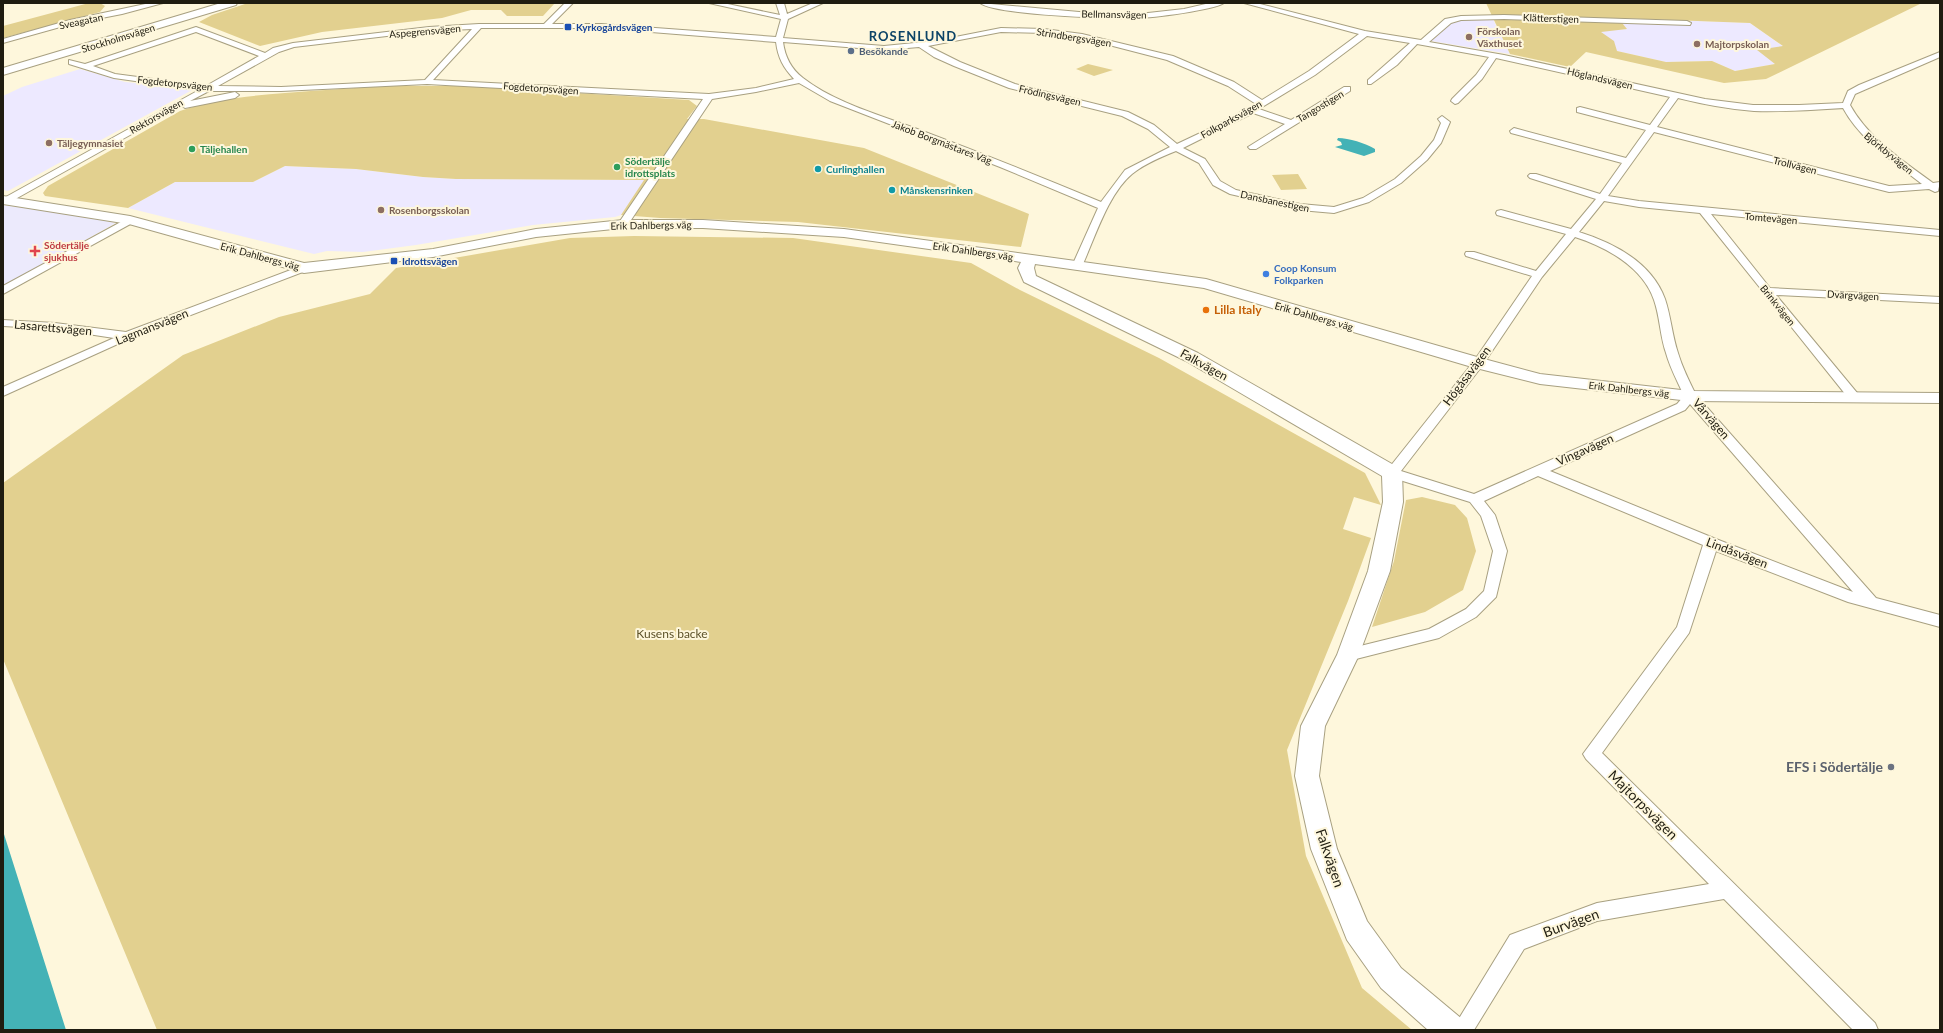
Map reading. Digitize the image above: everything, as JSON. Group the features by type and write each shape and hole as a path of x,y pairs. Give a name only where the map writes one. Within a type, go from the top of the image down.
{"street":[{"name":"Sveagatan","path":"3,41 70,22 159,3"},
{"name":"Stockholmsvägen","path":"3,68 220,3"},
{"name":"Stockholmsvägen","path":"3,72 232,3"},
{"path":"547,25 569,3"},
{"path":"713,3 785,18 819,3"},
{"path":"780,3 785,18"},
{"name":"Bellmansvägen","path":"984,3 1015,9 1101,16 1139,16 1184,11 1220,3"},
{"name":"Höglandsvägen","path":"1248,3 1365,33 1494,56 1675,96 1753,108 1799,108 1846,105"},
{"name":"Klätterstigen","path":"1371,82 1448,21 1461,18 1504,17 1687,23"},
{"name":"Jakob Borgmästares Väg","path":"785,18 779,40 782,54 786,65 800,80 833,99 868,114 1003,165 1104,206"},
{"path":"427,82 479,26"},
{"name":"Aspegrensvägen","path":"263,56 293,45 479,26 602,26 779,40"},
{"path":"84,67 196,29 263,56"},
{"name":"Strindbergsvägen","path":"779,40 884,48 921,45 1013,29 1044,31 1082,36 1170,58 1231,84 1262,103"},
{"name":"Folkparksvägen","path":"1104,206 1119,181 1128,172 1216,129 1262,103 1310,74 1365,33"},
{"name":"Frödingsvägen","path":"921,45 937,55 1012,86 1125,114 1151,127 1177,148"},
{"path":"1846,105 1851,93 1862,86 1940,54"},
{"name":"Rektorsvägen","path":"5,200 263,56"},
{"path":"1455,101 1479,77 1494,56"},
{"name":"Fogdetorpsvägen","path":"72,62 114,76 143,81 206,88 281,89 427,82 709,97 756,90 800,80"},
{"name":"Fogdetorpsvägen","path":"162,113 217,97 281,89"},
{"name":"Tangostigen","path":"1253,147 1347,89"},
{"name":"Högåsavägen","path":"1392,473 1478,363 1538,276 1602,198 1675,96"},
{"path":"622,224 709,97"},
{"name":"Björkbyvägen","path":"1846,105 1850,116 1863,133 1936,186 1940,194"},
{"name":"Tangostigen","path":"1250,109 1292,123"},
{"path":"1580,110 1651,129"},
{"name":"Dansbanestigen","path":"1177,148 1202,161 1216,183 1233,192 1300,207 1334,210 1366,200 1398,181 1424,158 1438,141 1446,122 1442,119"},
{"name":"Trollvägen","path":"1651,129 1890,189 1936,186"},
{"path":"1514,131 1628,162"},
{"path":"1533,176 1602,198"},
{"name":"Tomtevägen","path":"1602,198 1704,212 1940,233"},
{"name":"Erik Dahlbergs väg","path":"5,200 130,220 304,268 433,253 536,233 622,224 703,224 844,233 1206,284 1478,363 1540,379 1690,396 1940,398"},
{"path":"1077,266 1104,206"},
{"name":"Brinkvägen","path":"1704,212 1766,291 1854,397"},
{"path":"1501,213 1573,234"},
{"path":"3,291 130,220"},
{"name":"Vårvägen","path":"1573,234 1608,247 1632,263 1652,284 1664,315 1672,353 1690,396 1872,604"},
{"path":"1470,254 1538,276"},
{"name":"Falkvägen","path":"1030,259 1026,268 1029,279 1192,358 1392,473 1475,499"},
{"name":"Lagmansvägen","path":"3,392 127,336 304,268"},
{"name":"Dvärgvägen","path":"1766,291 1940,300"},
{"name":"Lasarettsvägen","path":"3,322 19,325 55,326 127,336"},
{"name":"Vingavägen","path":"1475,499 1681,407 1690,396"},
{"name":"Lindåsvägen","path":"1538,472 1711,543 1872,604 1940,622"},
{"name":"Falkvägen","path":"1392,473 1393,502 1379,571 1348,655 1313,726 1307,776 1324,849 1357,930 1391,978 1451,1030"},
{"path":"1348,655 1433,634 1471,613 1491,593 1500,551 1488,515 1475,499"},
{"name":"Majtorpsvägen","path":"1711,543 1684,629 1592,754 1868,1030"},
{"name":"Burvägen","path":"1462,1030 1517,942 1597,912 1727,890"}],"shaded area":[{"name":"Majtorpskolan","path":"1618,18 1750,23 1784,47 1758,50 1775,64 1735,71 1712,61 1666,62 1617,51 1600,31 1627,29"},
{"name":"Förskolan Växthuset","path":"1464,19 1493,19 1510,54 1431,41 1454,21"},
{"name":"Täljegymnasiet","path":"80,69 125,82 194,89 8,191 3,190 3,96 22,87"},
{"name":"Rosenborgsskolan","path":"285,166 356,169 423,177 456,179 645,180 621,215 615,217 533,225 416,245 363,252 327,251 314,254 128,208 175,182 253,182"},
{"name":"Södertälje sjukhus","path":"3,205 81,216 116,223 42,264 3,288"}],"green space":[{"path":"89,3 100,3 105,6 100,12 3,38 3,26"},
{"path":"248,3 555,3 543,16 507,16 501,10 471,10 442,18 322,32 260,46 199,22 212,15"},
{"path":"1486,3 1922,3 1766,79 1724,83 1586,52 1570,67 1510,54","holes":["1618,18 1750,23 1783,46 1757,50 1775,64 1735,71 1712,61 1666,62 1617,51 1614,41 1601,32 1627,29"]},
{"path":"1088,64 1113,70 1094,76 1076,69"},
{"name":"Södertälje idrottsplats","path":"388,86 466,86 689,100 697,106 687,119 704,119 864,148 1029,214 1021,247 798,222 660,218 621,215 644,180 456,179 423,177 356,169 285,166 253,182 175,182 128,208 45,196 43,193 48,186 180,111 219,101 259,95"},
{"path":"1298,174 1307,189 1281,190 1272,175"},
{"name":"Kusens backe","path":"634,236 793,238 971,263 1020,290 1159,358 1365,473 1381,505 1354,497 1343,529 1371,538 1348,601 1287,750 1306,856 1362,988 1412,1030 157,1030 3,659 3,483 183,355 279,317 370,294 396,268 570,238"},
{"path":"1422,497 1455,505 1467,518 1476,551 1463,590 1425,612 1372,627 1394,561 1406,500"}],"water":[{"path":"1338,138 1362,143 1375,149 1375,152 1364,156 1335,147 1342,145 1341,142 1337,140"},
{"path":"3,831 66,1030 3,1030"}],"place":[{"name":"Kyrkogårdsvägen","path":"568,27"},
{"name":"Förskolan Växthuset","path":"1469,37"},
{"name":"Majtorpskolan","path":"1697,44"},
{"name":"Besökande","path":"851,51"},
{"name":"Täljegymnasiet","path":"49,143"},
{"name":"Täljehallen","path":"192,149"},
{"name":"Södertälje idrottsplats","path":"617,167"},
{"name":"Curlinghallen","path":"818,169"},
{"name":"Månskensrinken","path":"892,190"},
{"name":"Rosenborgsskolan","path":"381,210"},
{"name":"Södertälje sjukhus","path":"35,251"},
{"name":"Idrottsvägen","path":"394,261"},
{"name":"Coop Konsum Folkparken","path":"1266,274"},
{"name":"Lilla Italy","path":"1206,310"},
{"name":"EFS i Södertälje","path":"1891,767"}],"district":[{"name":"ROSENLUND","path":"913,36"}]}
